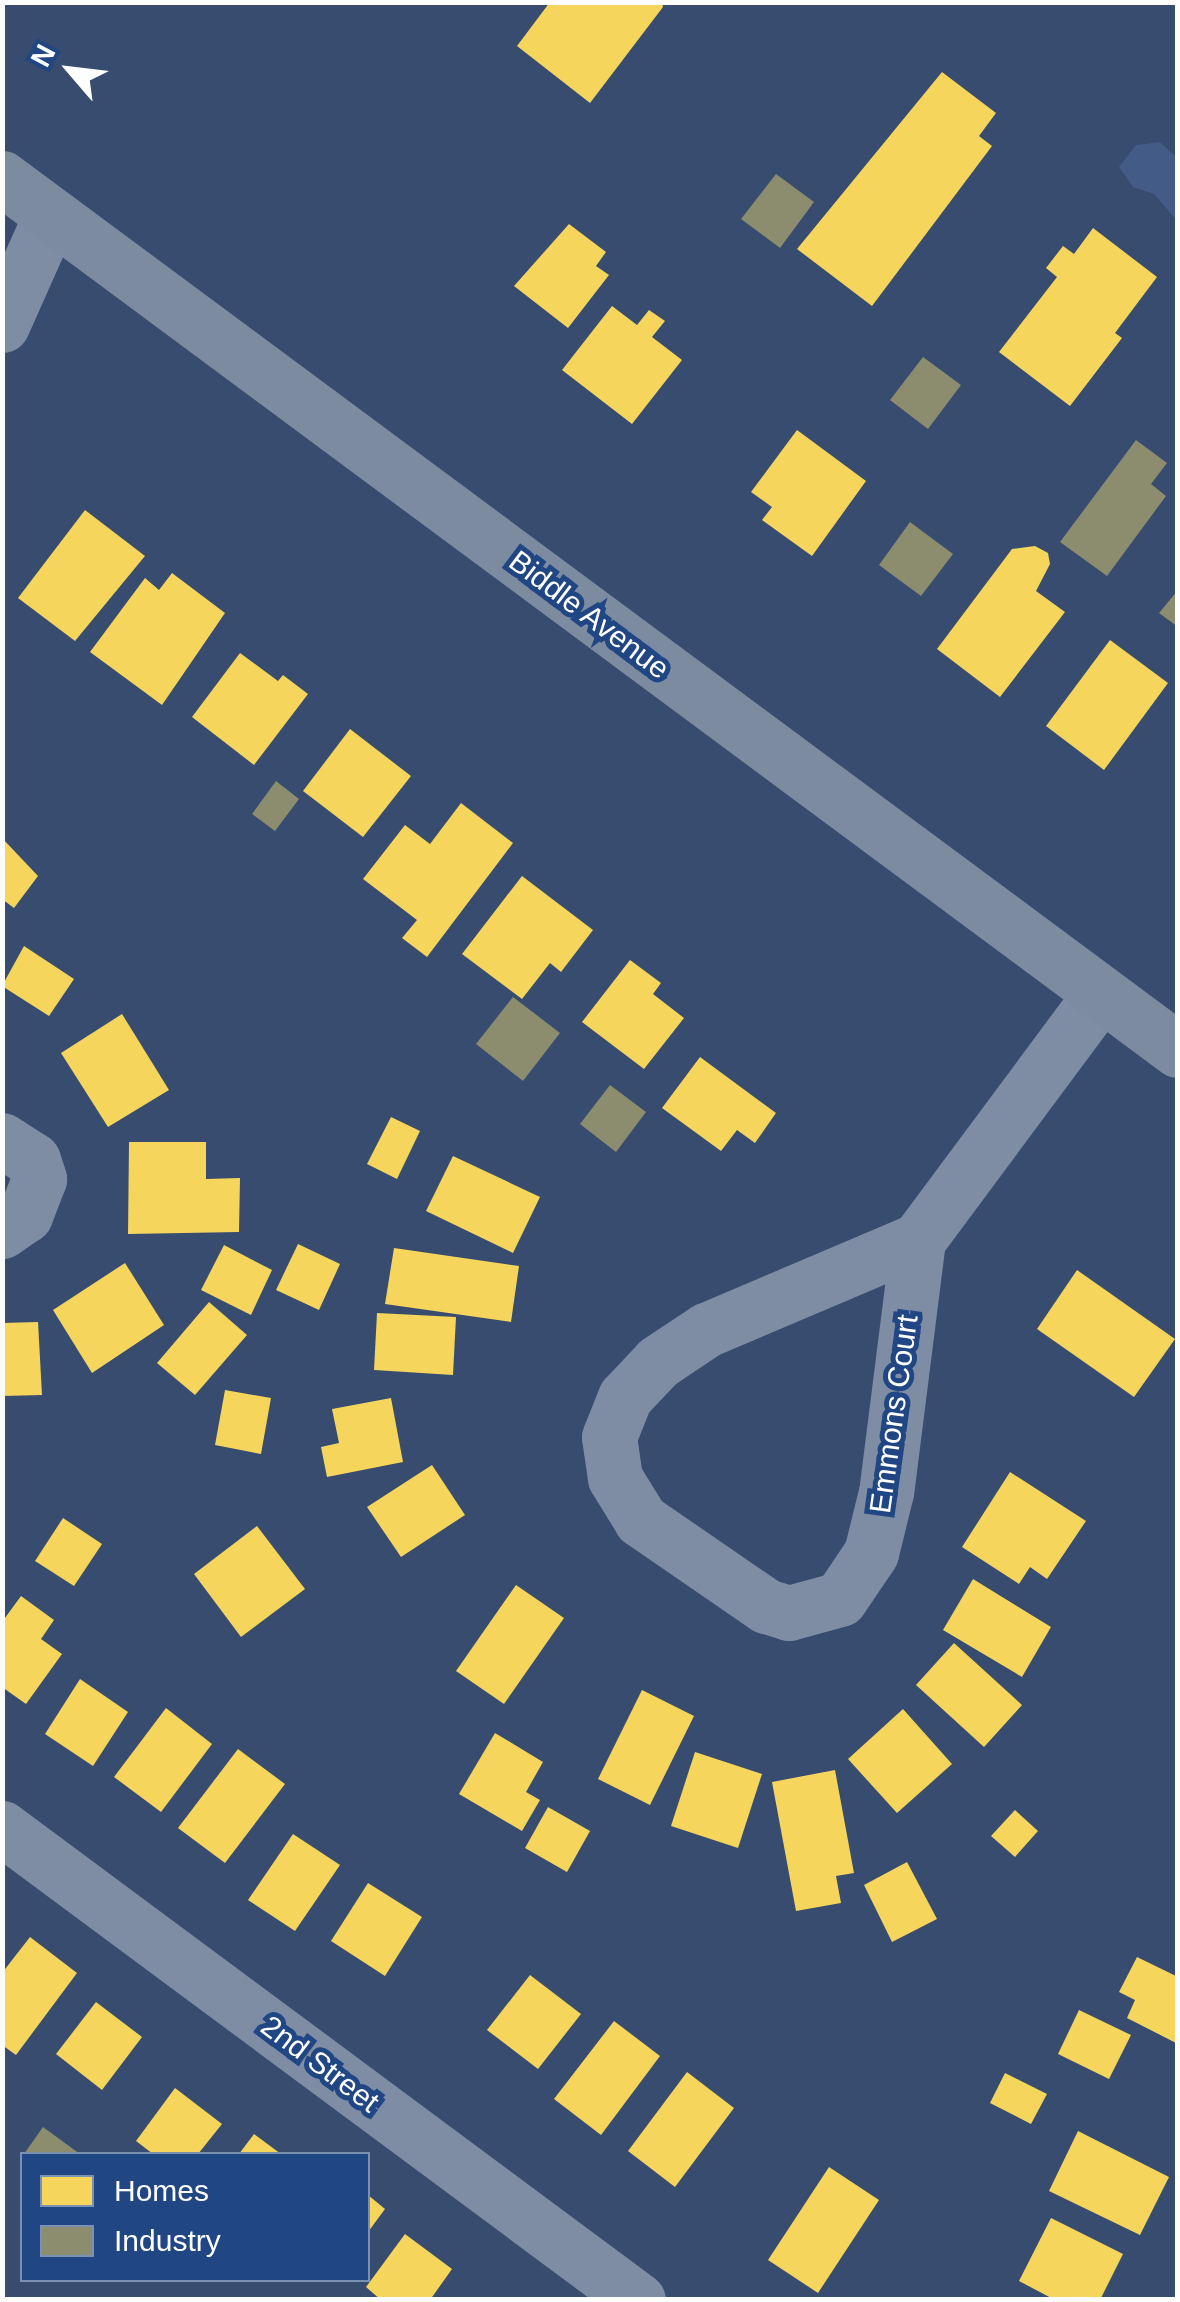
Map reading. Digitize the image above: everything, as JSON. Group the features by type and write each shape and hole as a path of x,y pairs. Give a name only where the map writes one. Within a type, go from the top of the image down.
{"main road":[{"name":"Biddle Avenue","path":"2,178 1178,1050"}],"street":[{"path":"2,324 51,214"},
{"name":"Emmons Court","path":"918,1240 706,1330 658,1362 625,1396 609,1437 615,1478 642,1520 766,1606 799,1612 840,1598 871,1554 886,1492 918,1240 1100,995"},
{"path":"2,1140 33,1160 38,1180 25,1215 2,1231"},
{"name":"2nd Street","path":"2,1828 638,2300"}],"water":[{"path":"1160,142 1177,158 1177,221 1154,194 1133,187 1119,167 1136,145"}],"building: Homes":[{"path":"550,2 662,2 663,7 590,103 517,46"},
{"path":"942,72 996,113 979,136 992,146 872,306 797,249"},
{"path":"569,224 606,252 596,266 609,275 568,328 514,286"},
{"path":"1093,228 1157,277 1115,333 1122,338 1070,406 999,352 1057,277 1046,268 1063,246 1074,254"},
{"path":"612,306 637,325 649,310 665,321 652,337 682,360 632,424 562,370"},
{"path":"797,430 866,481 812,556 762,520 772,507 751,492"},
{"path":"85,510 145,556 75,641 18,598"},
{"path":"1035,546 1048,553 1050,564 1036,591 1065,612 1000,697 937,649 1012,549"},
{"path":"172,573 225,613 162,705 90,652 145,578 159,590"},
{"path":"1110,640 1168,683 1104,770 1046,726"},
{"path":"240,653 278,681 283,675 308,694 254,765 192,717"},
{"path":"350,729 411,776 363,837 303,791"},
{"path":"461,803 513,843 427,957 402,938 417,920 363,879 405,825 430,844"},
{"path":"2,838 38,876 14,908 2,899"},
{"path":"522,876 593,930 561,972 550,963 522,999 462,954"},
{"path":"24,946 74,979 49,1016 2,986"},
{"path":"630,960 661,983 653,994 684,1018 644,1069 582,1022"},
{"path":"122,1014 169,1090 108,1127 61,1053"},
{"path":"700,1057 776,1113 755,1143 737,1130 721,1151 662,1108"},
{"path":"391,1117 420,1131 397,1179 367,1164"},
{"path":"129,1142 206,1142 206,1179 240,1178 239,1232 128,1234"},
{"path":"453,1156 540,1197 513,1253 426,1211"},
{"path":"298,1244 340,1264 319,1310 276,1290"},
{"path":"224,1245 272,1270 251,1315 201,1290"},
{"path":"394,1248 519,1266 511,1322 385,1304"},
{"path":"125,1263 164,1325 92,1373 53,1310"},
{"path":"1077,1270 1175,1339 1134,1397 1037,1329"},
{"path":"209,1302 247,1335 195,1395 157,1363"},
{"path":"377,1313 456,1317 453,1375 374,1370"},
{"path":"38,1322 42,1395 2,1396 2,1323"},
{"path":"225,1390 271,1398 261,1454 215,1445"},
{"path":"391,1398 403,1462 327,1477 321,1447 339,1443 332,1409"},
{"path":"432,1465 465,1515 401,1557 367,1507"},
{"path":"1010,1472 1086,1521 1047,1579 1030,1567 1019,1584 962,1547"},
{"path":"63,1518 102,1544 74,1586 35,1561"},
{"path":"257,1526 305,1589 241,1637 194,1574"},
{"path":"973,1579 1051,1627 1022,1677 943,1630"},
{"path":"516,1585 564,1618 504,1704 456,1671"},
{"path":"21,1596 54,1620 41,1639 62,1654 26,1704 2,1687 2,1622"},
{"path":"954,1643 1022,1705 984,1747 916,1685"},
{"path":"80,1679 128,1712 93,1766 45,1734"},
{"path":"642,1690 694,1716 650,1805 598,1779"},
{"path":"166,1708 212,1744 161,1812 114,1777"},
{"path":"903,1709 952,1764 897,1813 848,1759"},
{"path":"495,1733 543,1762 526,1792 540,1800 522,1831 459,1794"},
{"path":"238,1749 285,1784 225,1863 178,1828"},
{"path":"695,1752 762,1774 738,1848 671,1826"},
{"path":"835,1770 854,1873 836,1876 841,1903 796,1911 772,1782"},
{"path":"548,1807 590,1831 567,1872 525,1848"},
{"path":"1015,1810 1038,1831 1015,1857 991,1836"},
{"path":"293,1834 340,1865 295,1931 248,1900"},
{"path":"907,1862 937,1919 892,1942 864,1885"},
{"path":"368,1883 422,1917 385,1976 331,1941"},
{"path":"30,1937 77,1973 16,2055 2,2045 2,1973"},
{"path":"1137,1957 1178,1977 1178,2044 1127,2018 1135,2000 1119,1992"},
{"path":"530,1975 581,2014 538,2069 487,2030"},
{"path":"96,2002 142,2037 102,2090 56,2054"},
{"path":"1079,2010 1131,2035 1109,2079 1058,2054"},
{"path":"614,2021 660,2056 601,2135 554,2099"},
{"path":"687,2072 734,2108 675,2187 628,2151"},
{"path":"1005,2073 1047,2094 1031,2124 990,2103"},
{"path":"175,2088 222,2124 200,2152 150,2152 136,2141"},
{"path":"1078,2131 1169,2177 1140,2235 1049,2191"},
{"path":"254,2134 278,2152 240,2152"},
{"path":"829,2167 879,2200 818,2293 768,2260"},
{"path":"370,2197 385,2209 370,2229"},
{"path":"1051,2218 1123,2254 1100,2300 1055,2300 1019,2281"},
{"path":"405,2234 452,2269 430,2300 381,2300 366,2287"}],"building: Industry":[{"path":"776,174 814,202 780,248 741,219"},
{"path":"923,357 961,385 928,429 890,400"},
{"path":"1136,440 1167,463 1151,484 1166,496 1107,576 1060,542"},
{"path":"910,522 953,554 921,596 879,565"},
{"path":"1178,590 1178,627 1159,613"},
{"path":"276,781 299,799 275,831 252,814"},
{"path":"513,997 560,1033 523,1081 476,1044"},
{"path":"610,1085 646,1112 616,1152 580,1124"},
{"path":"43,2127 77,2152 25,2152"}]}
